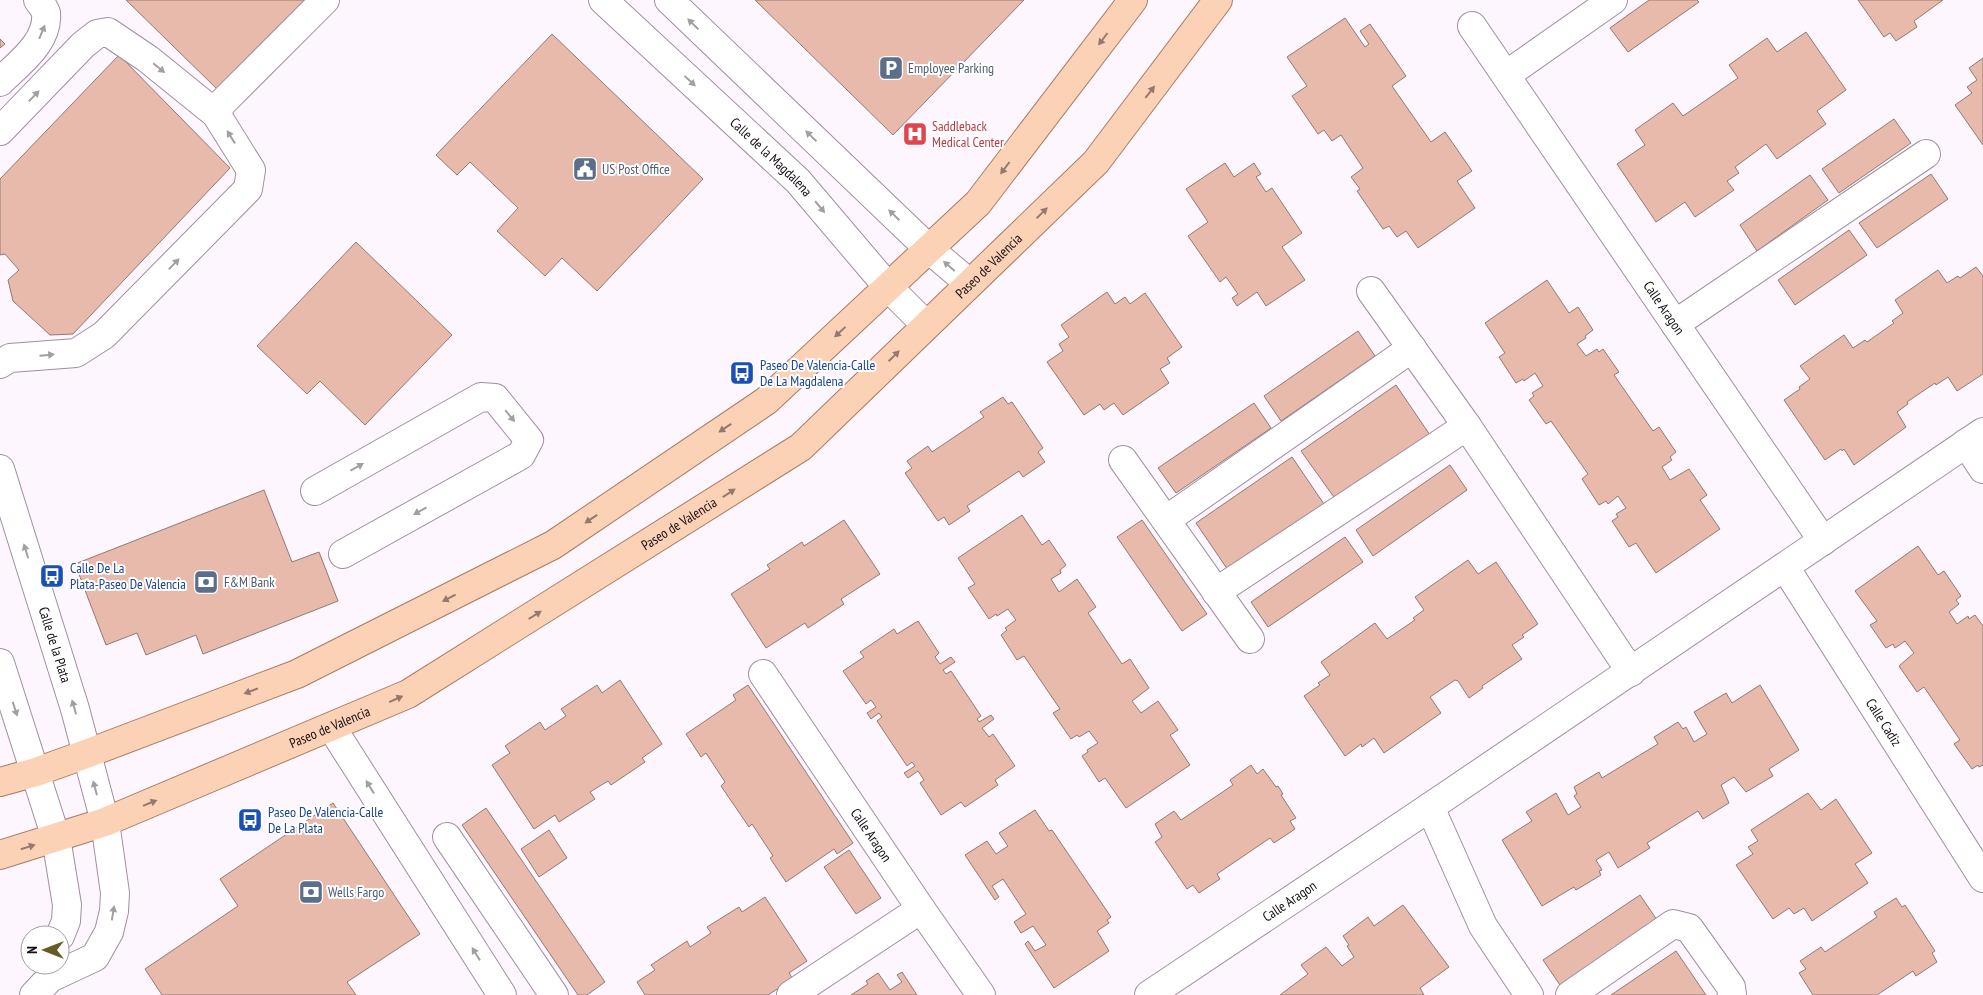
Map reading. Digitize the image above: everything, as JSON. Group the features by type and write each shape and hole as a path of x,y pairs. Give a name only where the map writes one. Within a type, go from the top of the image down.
{"main road":[{"path":"0,782 36,772 86,754 297,674 553,546 766,401 978,203 1133,0"},
{"name":"Paseo de Valencia","path":"0,855 105,822 332,728 408,694 801,447 1096,162 1218,0"}],"street":[{"path":"0,82 34,49 45,28 46,11 38,0"},
{"path":"216,114 222,103 324,0"},
{"name":"Calle de la Magdalena","path":"603,0 798,181 888,287 926,325"},
{"path":"669,0 929,249 969,283"},
{"path":"1506,74 1613,0"},
{"name":"Calle Aragon","path":"1472,26 1823,541"},
{"path":"0,131 82,45 97,34 108,32 148,59 216,114 251,170 248,189 104,335 76,353 10,358 0,364"},
{"path":"1675,324 1926,154"},
{"path":"1371,291 1466,426 1631,672"},
{"path":"1166,520 1412,348"},
{"path":"314,491 481,397 495,398 529,440 521,455 343,554"},
{"path":"1216,592 1466,426"},
{"name":"Calle Aragon","path":"1149,995 1631,672 1975,438 1983,470"},
{"path":"1123,460 1250,639"},
{"name":"Calle de la Plata","path":"0,469 4,501 75,710 105,822 113,874 114,911 109,932 95,958 45,979"},
{"name":"Calle Cadiz","path":"1785,566 1983,878"},
{"path":"0,662 56,838 67,904 64,925"},
{"name":"Calle Aragon","path":"763,674 981,995"},
{"path":"332,728 502,995"},
{"path":"1430,807 1483,926 1529,995"},
{"path":"447,837 554,995"},
{"path":"792,995 921,909"},
{"path":"1570,995 1673,924 1689,928 1731,987 1732,995"}],"building":[{"path":"126,0 308,0 219,91"},
{"name":"Employee Parking","path":"755,0 1024,0 893,135"},
{"path":"1649,0 1697,0 1699,2 1628,52 1610,28"},
{"path":"1858,0 1943,0 1914,21 1917,27 1896,41 1890,33 1884,37"},
{"path":"1345,18 1365,47 1369,44 1360,31 1370,24 1406,76 1392,86 1431,142 1445,132 1472,171 1457,181 1475,208 1418,248 1406,231 1397,237 1389,226 1383,229 1357,191 1360,189 1351,177 1363,168 1341,135 1332,141 1324,130 1318,134 1292,96 1307,86 1287,57"},
{"path":"1806,32 1846,90 1817,111 1826,124 1777,159 1766,144 1735,167 1739,173 1727,181 1734,190 1695,217 1685,202 1656,222 1617,164 1645,145 1635,130 1673,103 1683,116 1738,78 1729,65 1767,38 1777,52"},
{"name":"US Post Office","path":"552,34 703,179 597,291 562,258 545,276 497,231 518,208 470,162 457,175 436,155"},
{"path":"0,39 5,44 0,48"},
{"path":"119,55 230,168 73,334 50,335 13,301 8,280 19,270 5,254 0,255 0,179"},
{"path":"1983,58 1983,145 1955,105 1972,93 1967,87 1977,80 1969,68"},
{"path":"1894,119 1911,143 1839,193 1822,169"},
{"path":"1225,163 1234,177 1254,163 1261,174 1256,177 1266,192 1272,188 1302,233 1282,247 1305,280 1266,306 1257,292 1237,306 1232,298 1238,294 1226,277 1220,282 1188,236 1208,222 1186,189"},
{"path":"1931,174 1948,199 1877,248 1859,223"},
{"path":"1810,175 1828,200 1757,251 1740,225"},
{"path":"1849,230 1867,255 1795,305 1778,280"},
{"path":"356,242 452,335 365,425 320,381 307,394 257,346"},
{"path":"1976,267 1983,276 1983,374 1957,391 1948,377 1936,385 1935,383 1907,402 1908,404 1897,412 1906,427 1854,465 1844,449 1842,451 1841,449 1825,460 1784,400 1810,379 1800,366 1844,335 1853,348 1865,340 1867,342 1894,323 1892,321 1903,313 1895,300 1938,270 1947,283 1958,276 1960,278"},
{"path":"1547,280 1569,313 1578,307 1593,330 1577,344 1586,356 1597,349 1599,352 1603,349 1619,372 1614,375 1653,431 1659,427 1676,452 1670,457 1672,460 1662,467 1670,480 1689,469 1707,495 1700,500 1720,529 1656,573 1636,543 1629,547 1612,521 1618,517 1616,514 1626,508 1618,496 1608,504 1606,501 1599,505 1582,479 1588,474 1551,421 1546,424 1529,400 1534,396 1532,393 1543,386 1535,373 1524,381 1523,379 1516,383 1499,357 1505,353 1485,323"},
{"path":"1107,292 1115,304 1125,297 1130,304 1145,293 1182,347 1167,358 1170,363 1160,369 1169,383 1123,415 1114,403 1104,410 1100,404 1084,415 1047,362 1063,351 1059,344 1069,337 1061,325"},
{"path":"1358,331 1375,356 1281,421 1264,396"},
{"path":"1396,385 1430,435 1336,500 1301,451"},
{"path":"1003,397 1008,404 1012,402 1043,448 1038,452 1045,462 1023,477 1019,471 967,506 970,511 949,525 944,517 938,521 905,473 912,468 907,461 928,446 932,452 984,417 980,412"},
{"path":"1254,403 1271,428 1176,493 1158,468"},
{"path":"1292,457 1326,507 1230,573 1196,523"},
{"path":"1450,465 1467,490 1373,556 1356,530"},
{"name":"F&M Bank","path":"264,490 292,562 319,552 338,601 203,654 196,635 146,655 137,633 106,645 75,564"},
{"path":"1022,515 1042,545 1049,540 1066,565 1060,570 1061,573 1051,579 1059,592 1077,579 1096,607 1088,613 1122,664 1130,659 1149,688 1132,701 1141,713 1158,701 1178,730 1170,735 1190,765 1126,808 1105,778 1099,782 1082,756 1088,752 1087,750 1098,743 1089,731 1071,739 1053,713 1060,709 1024,656 1017,660 1001,635 1007,630 1005,628 1016,620 1008,609 989,619 968,588 975,584 958,558"},
{"path":"844,520 880,574 841,599 844,604 808,628 805,623 766,648 731,594 770,569 767,565 802,542 804,546"},
{"path":"1142,520 1207,614 1182,631 1117,537"},
{"path":"1345,537 1363,562 1268,627 1251,602"},
{"path":"1918,546 1938,575 1944,571 1961,596 1956,600 1959,604 1949,612 1957,624 1968,616 1969,619 1975,615 1983,626 1983,765 1979,767 1978,765 1972,769 1954,744 1960,740 1924,687 1917,692 1899,666 1914,653 1905,641 1895,648 1893,644 1886,648 1870,625 1877,621 1855,591"},
{"path":"1468,560 1478,574 1496,562 1538,624 1512,645 1522,659 1482,686 1483,688 1469,698 1458,681 1455,680 1430,697 1441,713 1384,753 1374,738 1362,747 1361,744 1345,756 1304,696 1330,675 1321,662 1375,623 1387,639 1415,620 1413,618 1424,610 1415,597"},
{"path":"918,621 939,653 935,657 940,664 951,657 955,662 943,670 946,674 951,671 981,716 977,719 979,722 991,715 994,719 982,728 989,737 993,734 1015,766 995,780 998,785 965,807 961,802 941,815 920,783 924,780 918,771 908,778 904,773 915,766 912,762 907,766 877,721 882,717 879,713 871,719 867,713 876,707 871,700 866,704 843,671 864,657 860,652 894,629 897,634"},
{"path":"620,680 662,744 642,758 645,762 611,785 608,781 590,792 595,799 559,822 555,815 534,829 492,765 510,753 505,746 540,722 545,730 566,716 561,709 597,685 602,693"},
{"path":"748,685 853,843 837,854 834,849 786,882 770,858 773,856 752,824 749,827 721,786 725,782 706,753 701,757 686,734 736,700 733,695"},
{"path":"1760,685 1799,750 1769,769 1773,776 1746,792 1734,777 1721,785 1729,803 1703,819 1698,811 1647,843 1650,848 1618,868 1609,852 1596,860 1602,870 1599,871 1601,875 1576,890 1574,887 1542,906 1502,840 1532,821 1526,812 1556,793 1568,815 1581,807 1574,796 1577,794 1574,787 1599,772 1602,778 1658,744 1654,737 1678,722 1683,729 1686,727 1694,742 1707,734 1694,712 1726,693 1732,703"},
{"path":"1251,765 1257,774 1263,769 1276,787 1278,786 1283,794 1281,795 1296,818 1290,821 1295,829 1274,843 1270,838 1217,874 1220,879 1199,893 1193,885 1187,889 1155,842 1162,837 1155,824 1174,811 1181,820 1233,785 1230,780"},
{"path":"1808,793 1821,810 1836,799 1872,853 1855,864 1868,883 1812,921 1804,908 1794,914 1789,908 1773,919 1736,865 1753,854 1748,847 1758,841 1751,830"},
{"name":"Wells Fargo","path":"333,803 420,934 347,982 356,995 162,995 145,969 238,906 220,879"},
{"path":"486,808 605,982 587,995 578,995 462,825"},
{"path":"1035,810 1049,831 1052,830 1111,917 1107,920 1109,923 1097,931 1109,951 1054,988 1025,944 1028,941 1035,951 1046,945 1033,926 1021,933 1014,922 1026,914 1003,879 992,886 999,897 995,900 965,855 987,841 996,854 1008,846 999,833"},
{"path":"549,830 567,858 539,877 521,849"},
{"path":"849,850 881,898 856,914 824,867"},
{"path":"1640,895 1657,920 1560,985 1543,960"},
{"path":"765,897 807,961 789,973 793,979 768,995 645,995 637,982 655,970 651,965 687,941 690,947 711,933 707,927 739,907 742,912"},
{"path":"1896,898 1902,907 1905,905 1935,951 1932,953 1937,962 1916,976 1913,971 1877,995 1813,995 1799,973 1806,969 1800,961 1821,947 1825,952 1877,917 1874,912"},
{"path":"1403,905 1449,967 1420,988 1424,995 1280,995 1308,974 1301,965 1326,947 1342,966 1354,957 1343,936 1368,917 1374,926"},
{"path":"1676,951 1706,995 1611,995"},
{"path":"902,972 917,995 851,995 868,984 866,981 878,973 890,990 902,982 897,975"}],"place":[{"name":"Employee Parking","path":"891,68"},
{"name":"Saddleback Medical Center","path":"915,134"},
{"name":"US Post Office","path":"585,169"},
{"name":"Paseo De Valencia-Calle De La Magdalena","path":"742,373"},
{"name":"Calle De La Plata-Paseo De Valencia","path":"52,576"},
{"name":"F&M Bank","path":"206,582"},
{"name":"Paseo De Valencia-Calle De La Plata","path":"250,820"},
{"name":"Wells Fargo","path":"311,892"}]}
